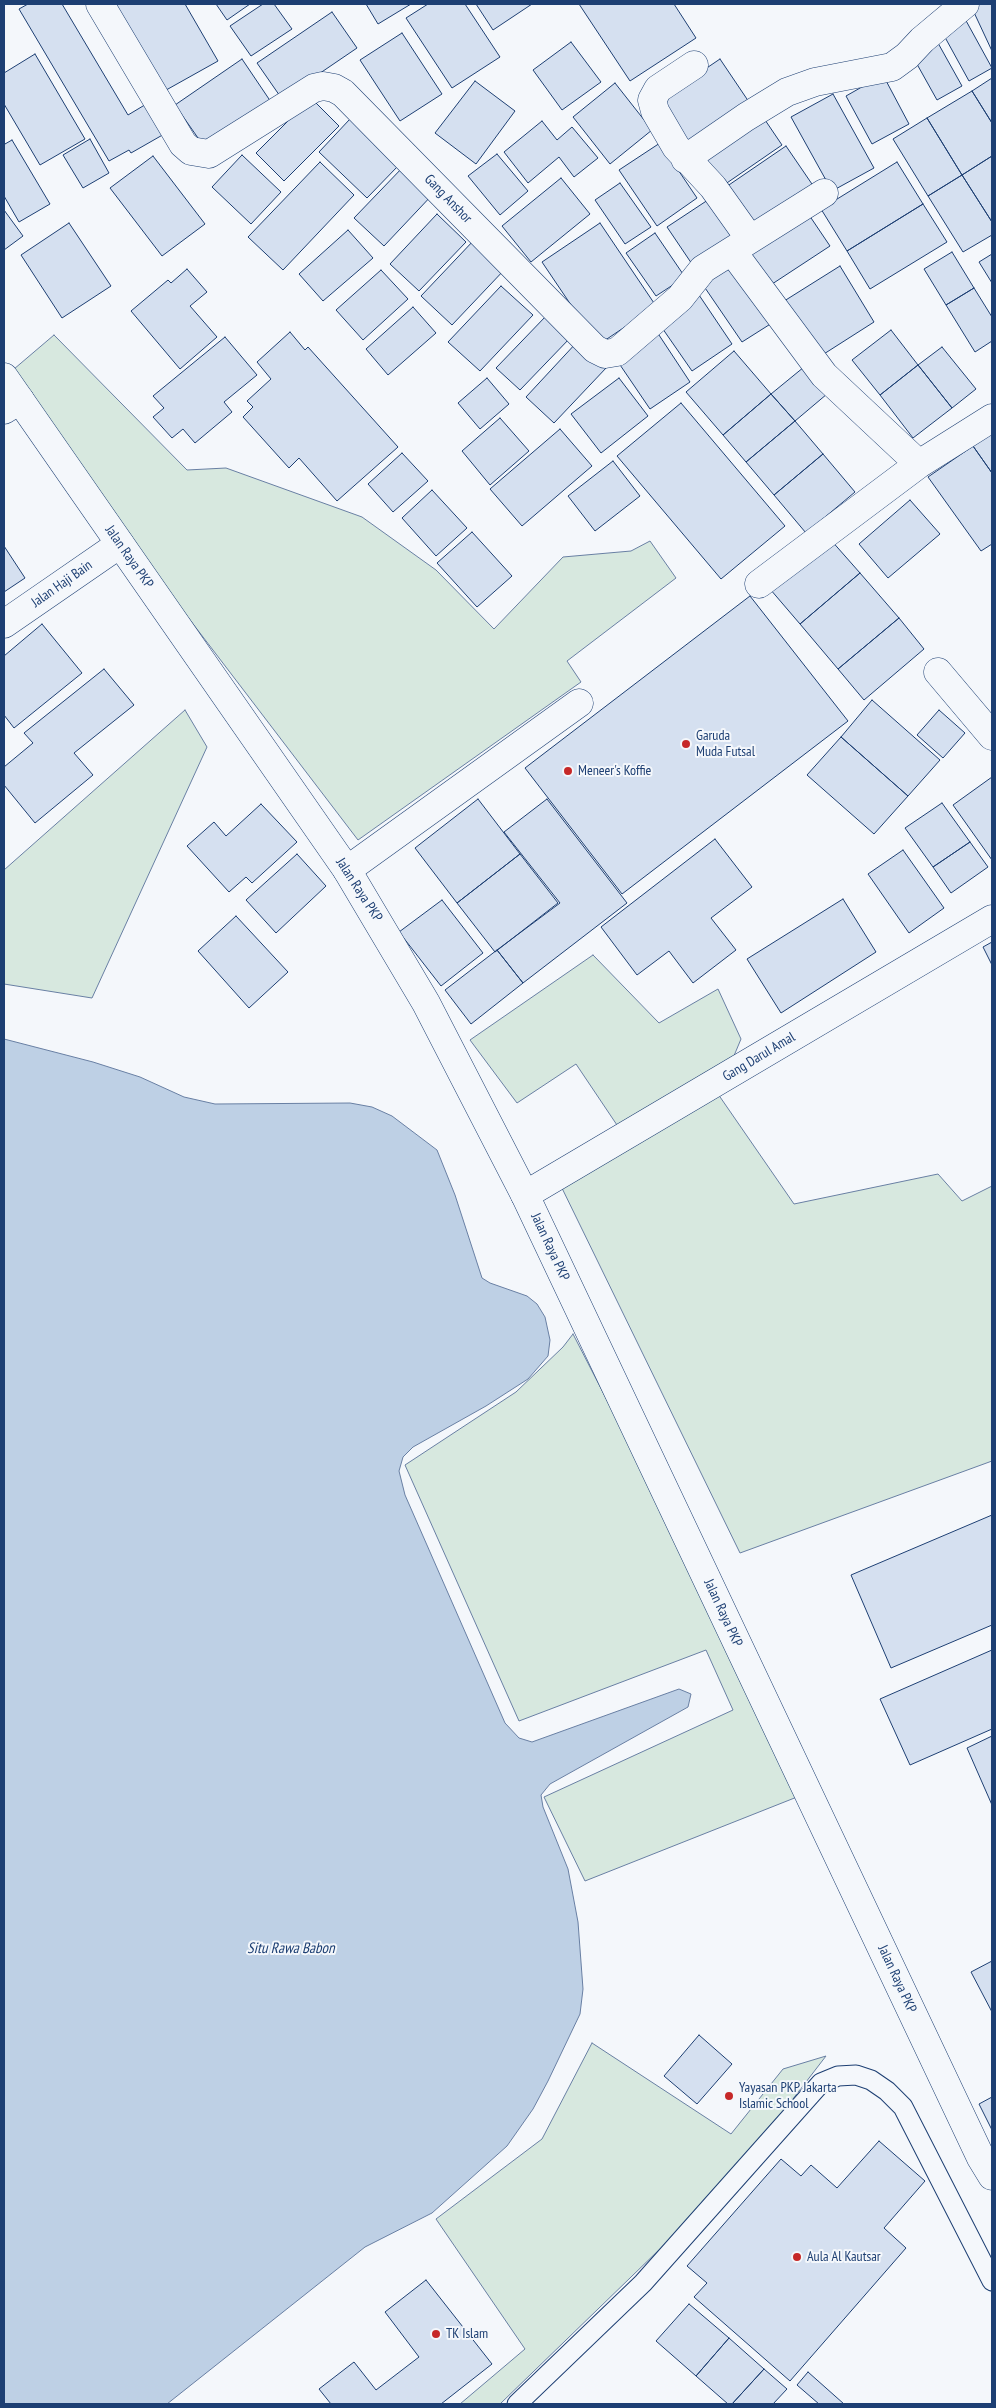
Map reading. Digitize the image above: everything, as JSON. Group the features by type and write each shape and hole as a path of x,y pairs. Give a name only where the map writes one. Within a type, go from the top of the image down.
{"street":[{"name":"Gang Anshor","path":"100,4 183,144 191,151 209,154 314,88 323,86 334,88 344,93 594,349 605,354 617,352 680,298 703,268 824,193"},
{"path":"685,159 746,117 787,92 815,82 892,67 965,4"},
{"path":"694,65 658,89 652,100 664,129 685,159 713,188 741,245 824,375 919,464"},
{"name":"Jalan Raya PKP","path":"4,377 12,405 120,544 348,870 426,1003 525,1195 981,2158 992,2176"},
{"path":"759,584 919,464 992,418"},
{"name":"Jalan Haji Bain","path":"4,624 120,544"},
{"path":"938,672 992,736"},
{"path":"348,870 579,703"},
{"name":"Gang Darul Amal","path":"525,1195 992,919"}],"lane":[{"path":"517,2404 643,2283 821,2084 838,2076 856,2075 871,2080 887,2091 903,2107 992,2281"}],"shaded area":[{"path":"54,335 187,470 226,468 362,517 436,570 494,629 563,557 631,551 650,541 676,578 567,661 581,682 358,840 174,599 7,375"},
{"path":"185,710 207,747 92,998 4,984 4,870"},
{"path":"593,955 659,1023 718,989 741,1039 718,1094 794,1204 938,1174 962,1201 992,1186 992,1461 740,1553 559,1182 621,1131 576,1064 517,1103 470,1040"},
{"path":"573,1334 705,1591 797,1797 585,1881 544,1797 733,1710 706,1650 519,1721 405,1465 516,1392 563,1347"},
{"path":"592,2043 731,2134 783,2069 826,2056 729,2182 500,2404 460,2404 525,2349 436,2219 542,2139"}],"water":[{"name":"Situ Rawa Babon","path":"4,1039 93,1062 140,1077 184,1097 215,1104 350,1103 372,1107 392,1116 437,1150 455,1195 482,1278 490,1283 527,1296 537,1304 545,1317 550,1340 548,1356 528,1379 486,1406 413,1447 403,1457 399,1471 405,1495 505,1723 519,1738 532,1742 679,1689 691,1694 688,1707 550,1784 541,1795 543,1807 568,1869 578,1922 583,1989 580,2014 548,2081 533,2109 507,2146 432,2213 365,2247 167,2404 4,2404"}],"building":[{"path":"28,4 62,4 128,115 148,103 166,133 131,153 129,150 109,161 19,9"},
{"path":"107,4 185,4 218,61 159,94"},
{"path":"216,4 250,4 227,20"},
{"path":"263,4 274,4 292,29 251,56 230,26"},
{"path":"366,4 411,4 378,24"},
{"path":"428,4 465,4 500,57 452,88 406,18"},
{"path":"476,4 532,4 493,30"},
{"path":"579,4 674,4 696,38 630,81"},
{"path":"975,4 992,4 992,51 971,6"},
{"path":"332,12 357,48 282,99 257,63"},
{"path":"964,17 992,68 969,81 941,30"},
{"path":"402,33 442,94 400,121 360,60"},
{"path":"571,42 601,82 562,110 533,70"},
{"path":"938,43 962,86 937,100 913,57"},
{"path":"35,54 85,139 40,165 4,104 4,73"},
{"path":"242,59 271,102 205,148 175,105"},
{"path":"720,59 751,105 689,147 658,101"},
{"path":"883,75 909,124 872,144 846,96"},
{"path":"992,78 992,123 972,91"},
{"path":"475,81 515,111 476,164 435,133"},
{"path":"615,83 652,130 610,164 573,117"},
{"path":"972,91 992,123 992,156 962,175 927,118"},
{"path":"833,94 874,168 832,191 791,117"},
{"path":"311,98 339,126 284,181 256,153"},
{"path":"761,114 782,145 721,187 700,155"},
{"path":"927,118 962,175 928,196 893,139"},
{"path":"350,119 398,166 367,198 319,152"},
{"path":"542,121 557,140 572,127 598,158 574,177 559,157 528,183 504,152"},
{"path":"90,139 109,173 83,188 63,155"},
{"path":"12,140 50,204 19,222 4,196 4,141 5,144"},
{"path":"660,143 697,198 657,226 619,170"},
{"path":"786,146 814,187 750,229 723,189"},
{"path":"497,154 528,191 500,215 468,176"},
{"path":"242,155 281,192 251,224 212,187"},
{"path":"153,156 205,224 162,256 110,188"},
{"path":"992,156 992,222 962,175"},
{"path":"320,162 354,195 283,270 248,237"},
{"path":"897,162 923,204 847,251 821,209"},
{"path":"405,165 434,193 384,246 354,218"},
{"path":"962,175 992,222 992,235 963,252 928,196"},
{"path":"561,178 590,214 531,262 502,226"},
{"path":"620,183 651,227 625,244 595,200"},
{"path":"714,196 741,235 694,267 667,227"},
{"path":"923,204 947,242 870,289 847,251"},
{"path":"805,209 830,246 766,288 741,252"},
{"path":"4,210 23,236 4,250"},
{"path":"437,214 466,242 419,291 390,264"},
{"path":"69,223 111,286 62,318 21,255"},
{"path":"600,223 656,306 598,345 542,262"},
{"path":"348,230 373,258 323,301 299,274"},
{"path":"655,233 685,277 656,296 626,253"},
{"path":"475,239 506,268 452,325 421,296"},
{"path":"952,252 974,288 946,305 924,269"},
{"path":"992,254 992,283 979,262"},
{"path":"731,262 772,323 742,342 701,282"},
{"path":"840,266 874,322 816,359 781,303"},
{"path":"187,269 207,292 190,306 217,337 180,369 131,311 168,280 171,283"},
{"path":"381,270 408,299 363,340 336,310"},
{"path":"501,286 533,315 480,371 448,342"},
{"path":"974,288 992,317 992,341 975,352 946,305"},
{"path":"699,295 732,344 692,371 658,322"},
{"path":"413,307 436,333 388,375 366,349"},
{"path":"547,315 571,337 520,390 496,368"},
{"path":"891,330 918,365 880,395 852,360"},
{"path":"290,332 305,350 308,347 398,447 337,501 299,458 289,468 243,417 253,407 247,401 271,379 257,362"},
{"path":"657,332 690,382 650,409 616,359"},
{"path":"225,337 257,375 224,402 232,412 195,443 183,429 172,438 153,417 164,408 153,396"},
{"path":"578,341 607,367 554,423 526,397"},
{"path":"942,347 976,389 952,408 918,365"},
{"path":"734,351 771,394 723,435 686,392"},
{"path":"918,365 952,408 913,438 880,395"},
{"path":"804,367 827,394 795,421 771,394"},
{"path":"487,378 509,404 480,429 458,403"},
{"path":"619,378 648,416 601,453 571,414"},
{"path":"771,394 795,421 746,462 723,435"},
{"path":"681,403 785,526 721,579 617,456"},
{"path":"500,418 529,451 490,485 462,451"},
{"path":"795,421 823,454 774,495 746,462"},
{"path":"560,429 592,466 522,526 490,489"},
{"path":"992,432 992,473 973,446"},
{"path":"973,446 992,473 992,544 981,551 928,477"},
{"path":"402,453 428,481 393,512 368,484"},
{"path":"823,454 855,492 806,533 774,495"},
{"path":"613,461 640,496 595,531 568,496"},
{"path":"432,490 467,528 436,556 402,518"},
{"path":"910,500 940,534 888,578 859,544"},
{"path":"472,532 512,576 477,607 437,563"},
{"path":"830,539 860,573 800,624 770,589"},
{"path":"4,546 25,578 4,592"},
{"path":"860,573 899,618 838,669 800,624"},
{"path":"750,596 848,721 622,894 525,768"},
{"path":"899,618 924,649 864,700 838,669"},
{"path":"42,624 82,673 14,728 4,715 4,656"},
{"path":"104,669 134,705 74,753 93,775 35,823 4,785 4,767 33,743 24,733"},
{"path":"872,700 940,760 908,796 841,737"},
{"path":"939,710 965,733 943,758 917,735"},
{"path":"841,737 908,796 874,834 807,775"},
{"path":"992,777 992,860 953,805"},
{"path":"478,799 520,854 457,903 415,848"},
{"path":"547,799 627,903 523,983 497,950 560,903 504,832"},
{"path":"942,803 970,842 933,867 905,828"},
{"path":"261,804 297,842 252,883 246,877 229,892 187,846 214,822 226,836"},
{"path":"715,839 752,887 711,918 736,950 693,983 669,951 637,975 601,927"},
{"path":"970,842 988,867 951,893 933,867"},
{"path":"903,850 944,908 909,933 868,874"},
{"path":"297,854 326,886 276,933 246,900"},
{"path":"520,854 558,903 495,952 457,903"},
{"path":"843,899 876,952 781,1013 747,959"},
{"path":"442,900 483,953 441,986 399,932"},
{"path":"236,916 288,972 249,1008 198,951"},
{"path":"992,942 992,965 983,947"},
{"path":"497,950 523,983 471,1024 445,990"},
{"path":"992,1515 992,1625 891,1668 851,1575"},
{"path":"992,1650 992,1729 910,1765 880,1699"},
{"path":"992,1736 992,1805 967,1748"},
{"path":"992,1961 992,2012 971,1972"},
{"path":"699,2035 732,2064 697,2104 664,2076"},
{"path":"992,2097 992,2130 979,2104"},
{"name":"Aula Al Kautsar","path":"879,2141 925,2181 884,2228 906,2248 790,2381 694,2297 707,2283 687,2266 781,2159 801,2176 811,2165 837,2188"},
{"name":"TK Islam","path":"426,2280 492,2364 441,2404 331,2404 319,2389 354,2362 376,2390 419,2357 385,2312"},
{"path":"689,2304 729,2338 696,2376 656,2341"},
{"path":"729,2338 764,2369 732,2404 728,2404 696,2376"},
{"path":"764,2369 787,2389 773,2404 732,2404"},
{"path":"808,2372 844,2404 819,2404 797,2385"}],"place":[{"name":"Garuda Muda Futsal","path":"686,744"},
{"name":"Meneer's Koffie","path":"568,771"},
{"name":"Yayasan PKP Jakarta Islamic School","path":"729,2096"},
{"name":"Aula Al Kautsar","path":"797,2257"},
{"name":"TK Islam","path":"436,2334"}]}
